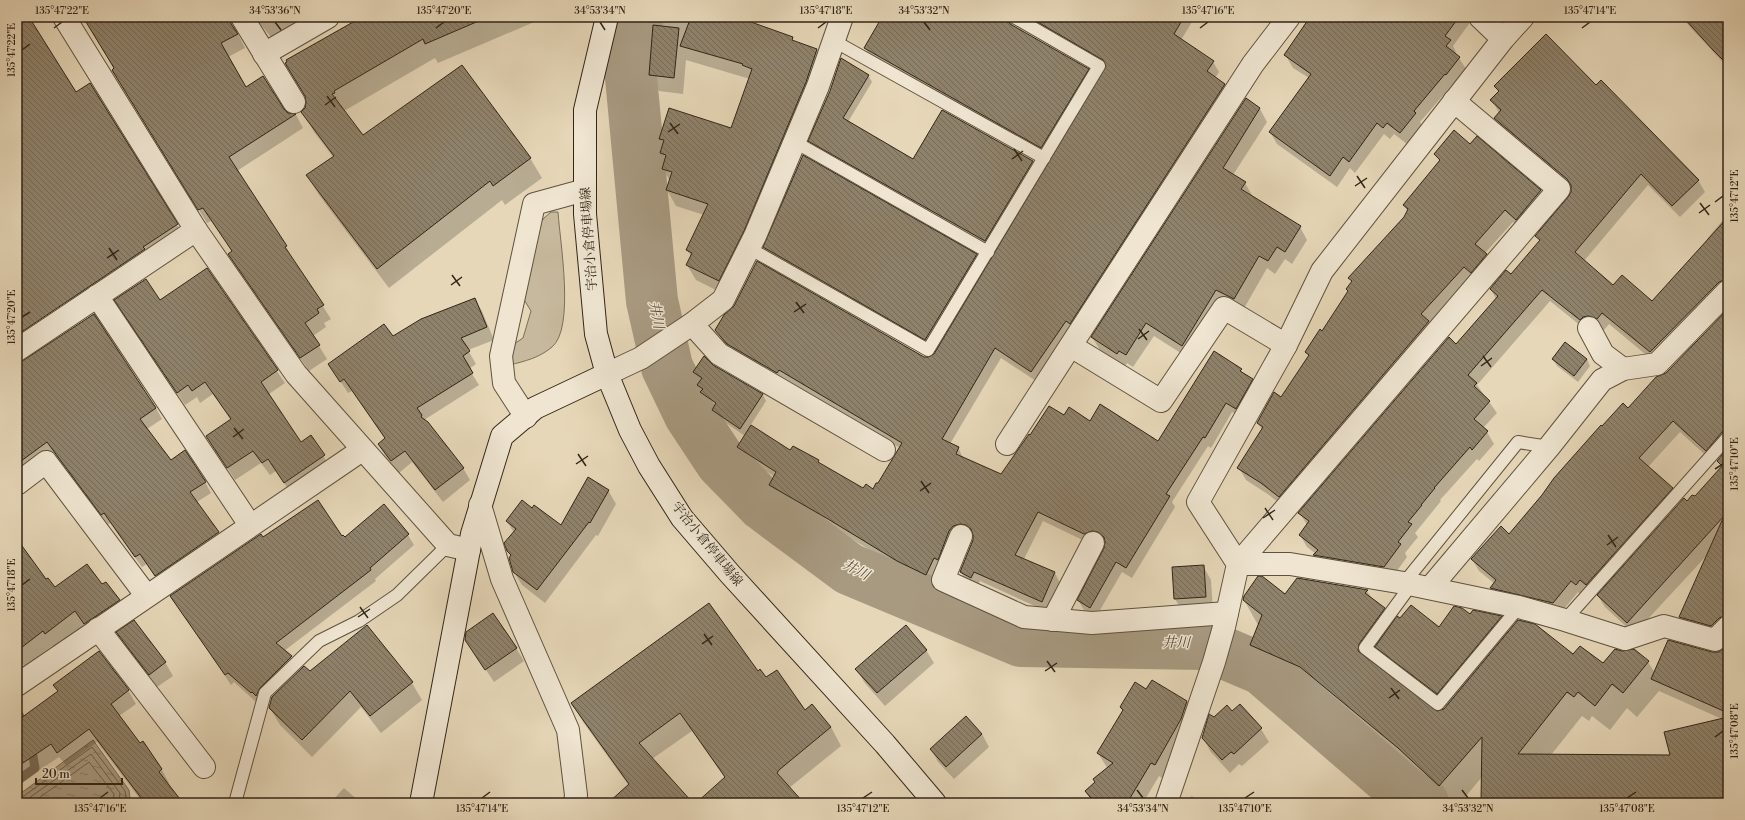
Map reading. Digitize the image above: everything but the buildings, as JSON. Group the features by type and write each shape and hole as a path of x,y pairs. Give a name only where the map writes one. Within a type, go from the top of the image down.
{"street":[{"path":"64,17 196,230 296,374 448,545 469,550"},
{"path":"242,17 294,102"},
{"path":"264,54 328,17"},
{"name":"宇治小倉停車場線","path":"607,17 585,110 585,214 596,334 607,374 630,430 649,466 682,518 730,574 885,744 935,803"},
{"path":"421,803 472,534 502,436 535,408 641,358 686,329 723,300 749,248 795,142 818,86 842,17"},
{"path":"1007,444 1253,64 1289,17"},
{"path":"1480,17 1503,39"},
{"path":"1238,564 1198,502 1286,345 1322,271 1503,39 1523,17"},
{"path":"1166,803 1214,662 1226,620 1238,564 1559,189 1454,101"},
{"path":"526,417 504,383 501,356 534,204 585,190"},
{"path":"17,350 196,230"},
{"path":"1415,585 1549,447 1602,380 1623,369 1657,364 1728,291"},
{"path":"96,296 250,525"},
{"path":"1071,346 1161,401 1224,308 1286,345"},
{"path":"1589,328 1603,354 1623,369"},
{"path":"686,329 719,354 884,450"},
{"path":"17,685 146,595 362,450"},
{"path":"17,484 46,462 146,595"},
{"path":"480,505 502,579 568,730 576,795 575,803"},
{"path":"961,536 943,580 1024,616 1092,623 1226,620"},
{"path":"1053,620 1093,543"},
{"path":"1238,564 1290,564 1415,585 1519,607 1625,639 1664,626 1715,640 1728,627"},
{"path":"98,629 204,767"}],"lane":[{"path":"749,248 928,350 1099,66 1014,17"},
{"path":"834,41 1044,158"},
{"path":"795,142 988,252"},
{"path":"1565,620 1728,437"},
{"path":"235,803 265,694 319,641 359,621 396,595 448,545"},
{"path":"1415,585 1365,648 1438,704 1519,607"}],"shaded area":[{"path":"551,212 558,212 563,263 565,304 563,322 559,337 552,347 542,354 532,359 510,365 511,346 523,338 531,311 523,298 537,227"}],"water":[{"path":"93,740 129,790 130,799 127,803 17,803 17,796"}],"waterway":[{"name":"井川","path":"638,17 629,56 652,301 667,367 690,415 721,462 763,505 849,569 1021,641 1203,644 1262,669 1408,795 1423,803"},
{"path":"17,710 25,729"},
{"path":"17,781 35,768 31,745"}]}
